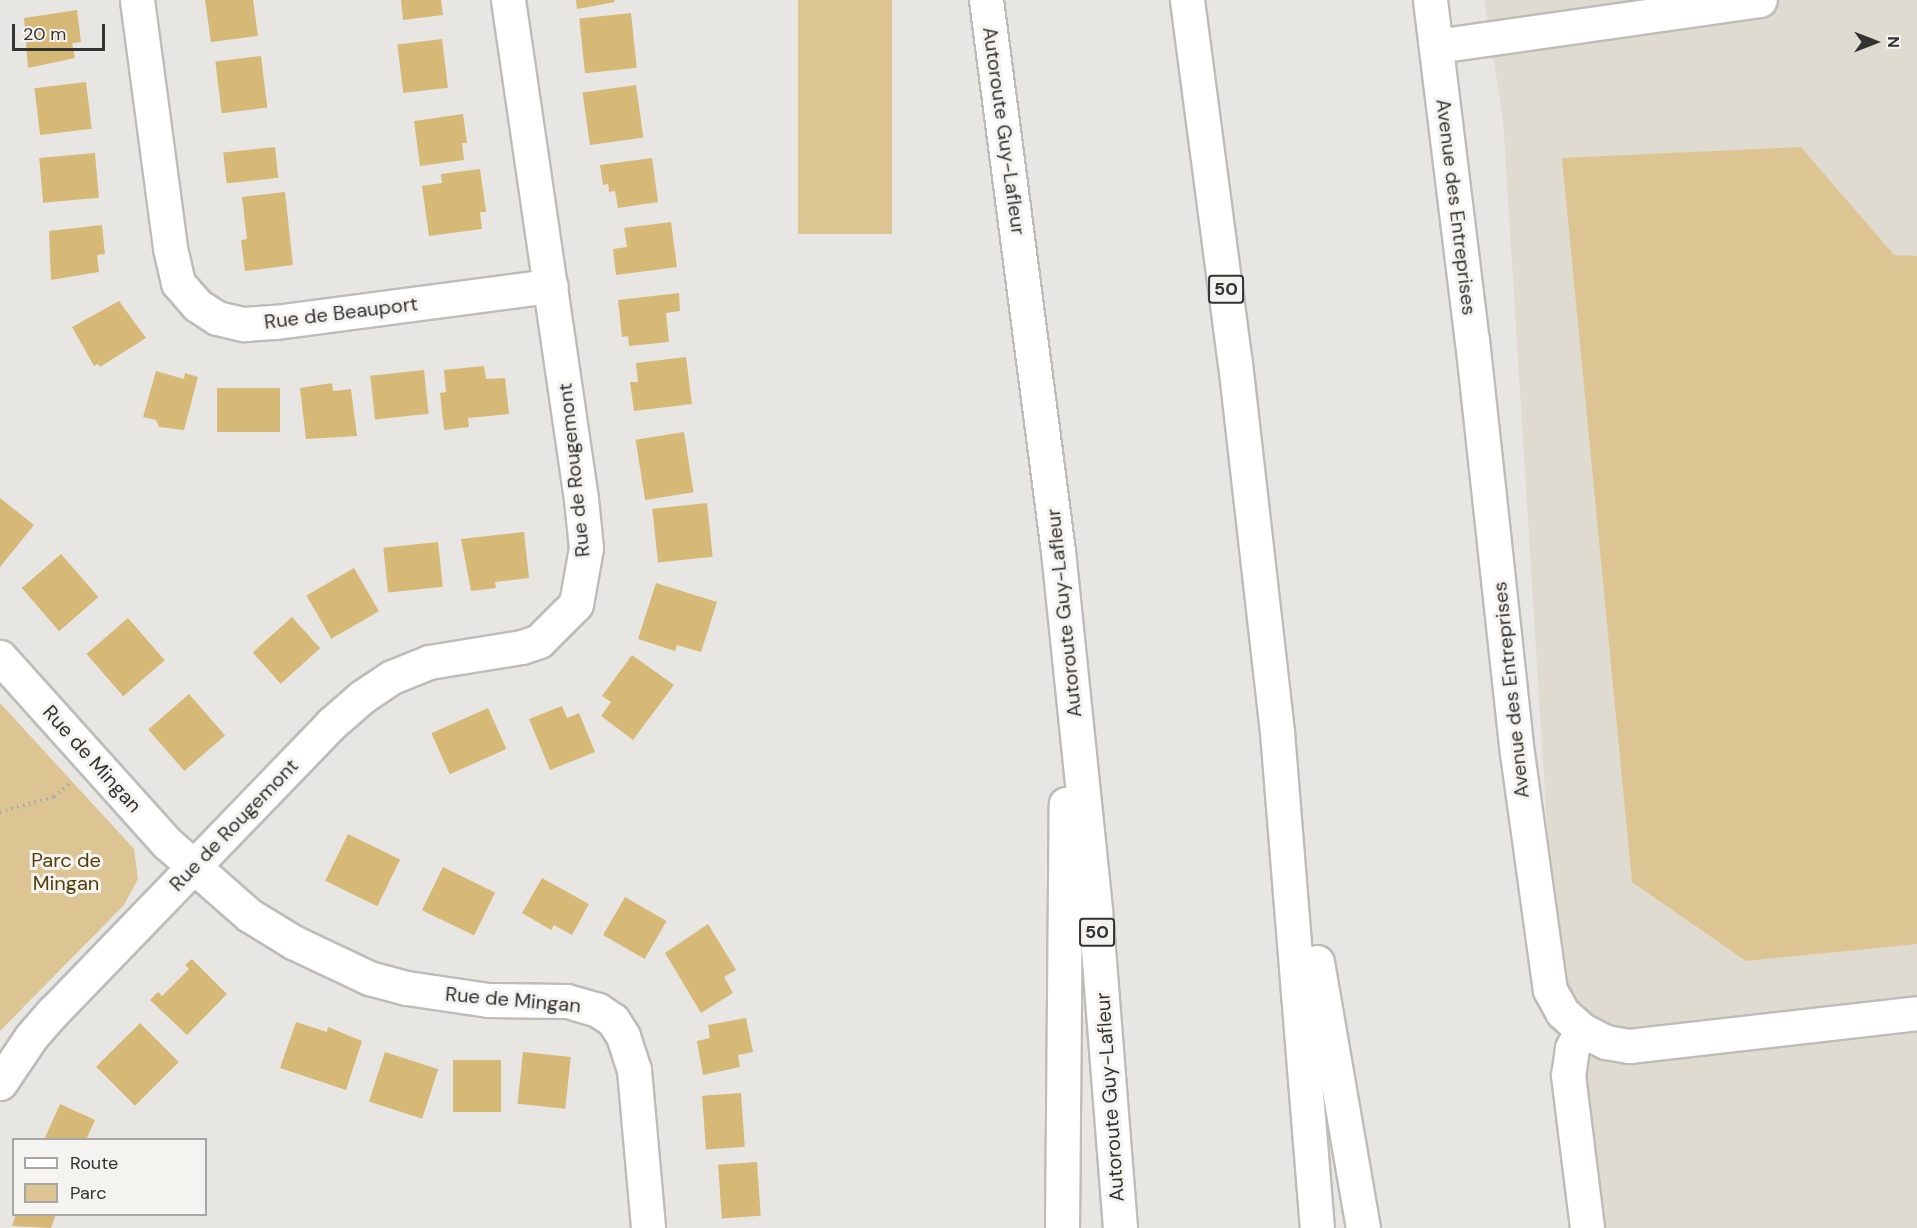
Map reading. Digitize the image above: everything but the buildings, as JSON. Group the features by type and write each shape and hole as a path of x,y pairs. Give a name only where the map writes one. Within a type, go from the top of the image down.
{"main road":[{"name":"Rue de Beauport","path":"137,0 170,248 178,283 197,305 217,318 244,324 276,322 551,286"},
{"name":"Rue de Rougemont","path":"0,1083 46,1019 362,697 392,677 429,662 522,647 539,640 576,604 586,548 551,286 508,0"},
{"name":"Autoroute Guy-Lafleur","path":"986,0 1023,267 1067,637 1096,921 1120,1228"},
{"name":"50","path":"1187,0 1235,363 1277,732 1317,1228"},
{"name":"Avenue des Entreprises","path":"1430,0 1544,965 1556,1001 1582,1030 1606,1042 1629,1046 1917,1013"},
{"path":"1436,46 1760,0"},
{"path":"1062,1228 1067,637"},
{"name":"Rue de Mingan","path":"0,657 193,868 249,915 312,952 369,978 446,996 582,1004 613,1020 623,1036 634,1070 648,1228"},
{"path":"1277,732 1364,1228"},
{"path":"1582,1030 1572,1047 1568,1075 1587,1228"}],"path":[{"path":"0,812 54,797 94,761"}],"shaded area":[{"path":"1484,0 1917,0 1917,1228 1572,1228 1503,120"}],"green space":[{"path":"798,0 892,0 892,234 798,234"},
{"path":"1801,147 1894,255 1917,256 1917,944 1746,961 1632,882 1562,158"},
{"name":"Parc de Mingan","path":"0,703 134,849 138,879 124,905 0,1031"}]}
